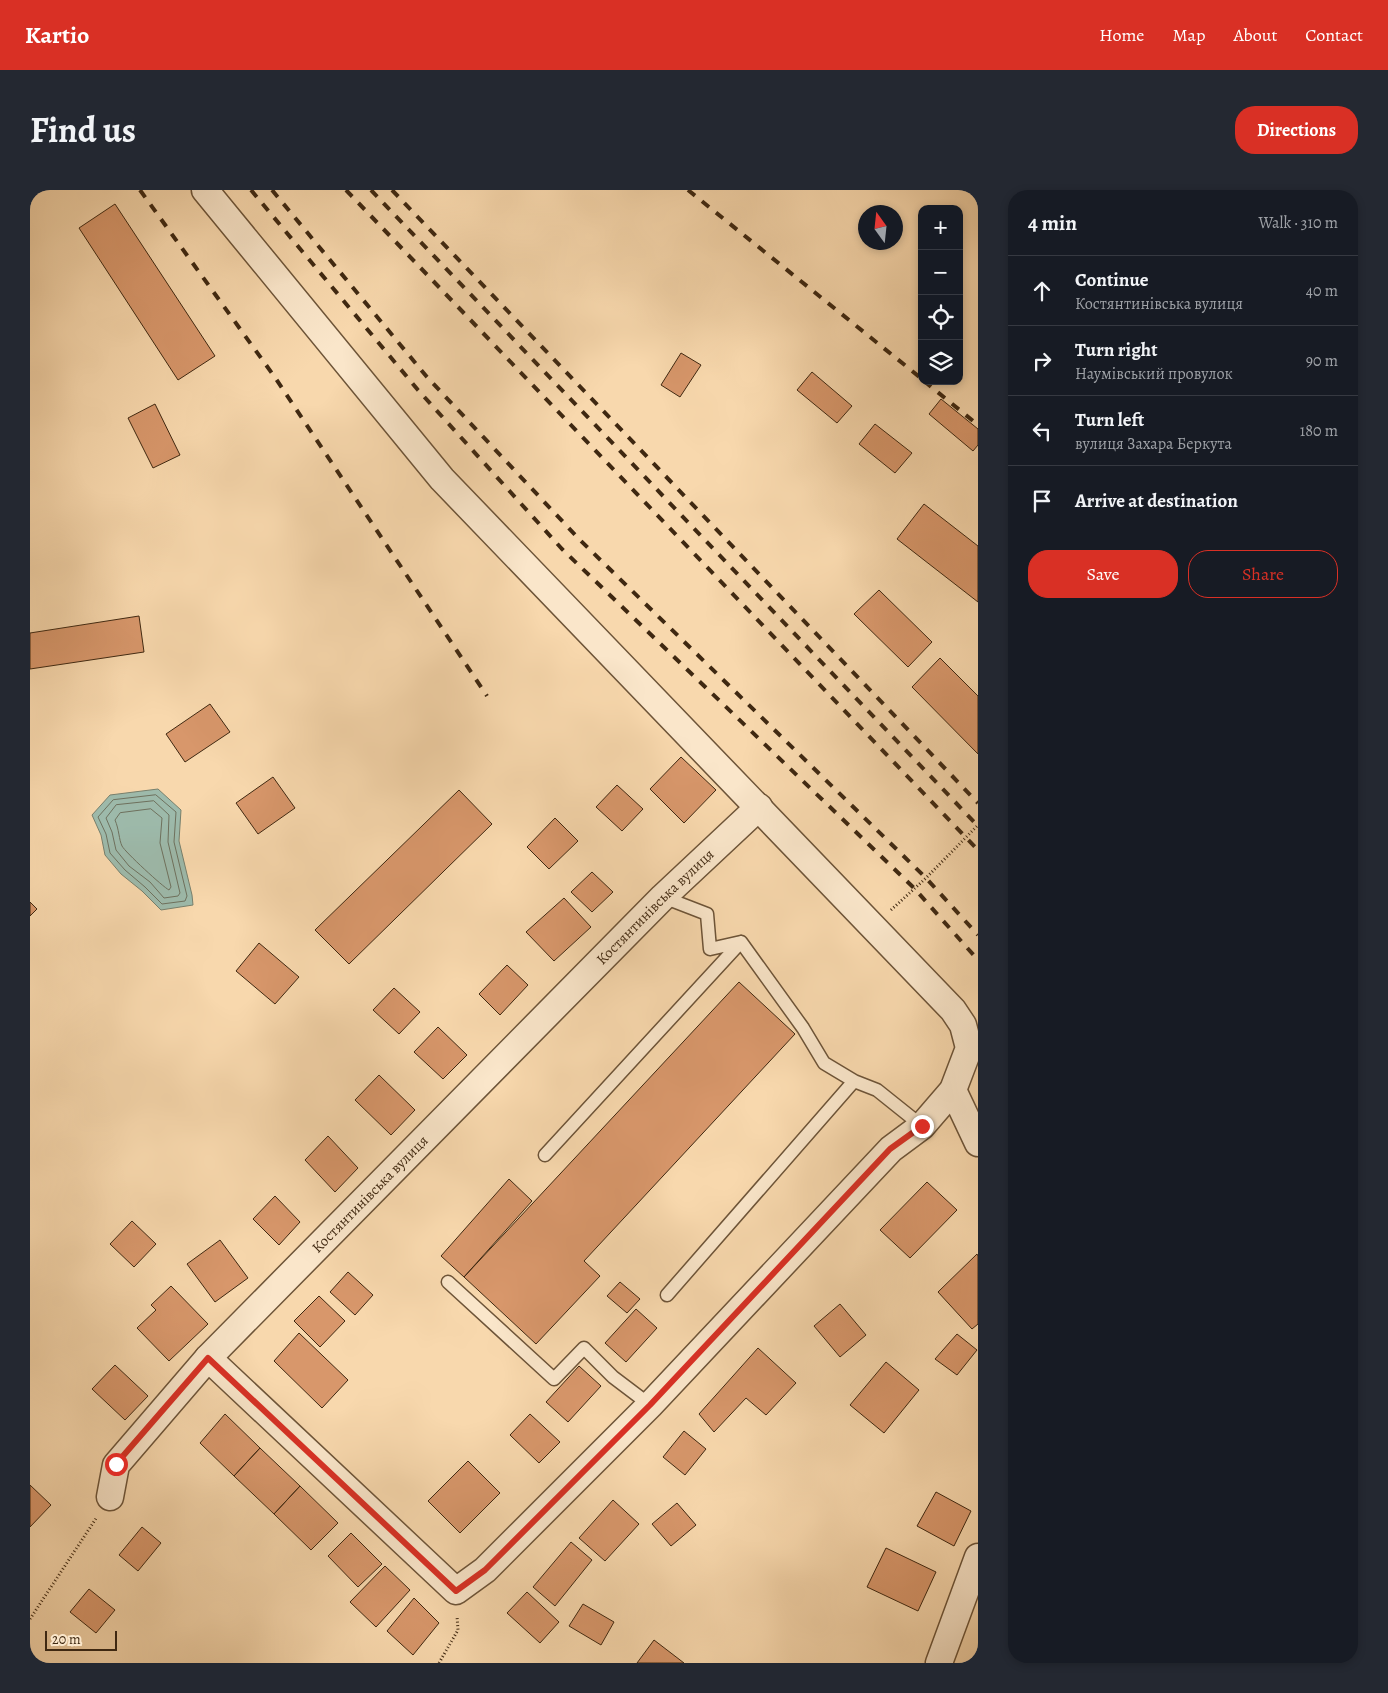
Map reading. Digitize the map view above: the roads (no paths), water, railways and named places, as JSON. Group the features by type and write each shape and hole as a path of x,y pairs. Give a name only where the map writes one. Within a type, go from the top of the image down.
{"street":[{"path":"205,190 442,479 953,1010 964,1025 968,1048 953,1090 922,1126 890,1149 650,1405 485,1570 456,1591 208,1358"},
{"name":"Костянтинівська вулиця","path":"110,1497 116,1464 208,1358 663,897 759,807"},
{"path":"953,1090 978,1143"},
{"path":"939,1663 978,1557"}],"lane":[{"path":"663,897 707,914 710,949 741,942"},
{"path":"741,942 803,1028 824,1063 854,1081 877,1090 922,1126"},
{"path":"545,1155 741,942"},
{"path":"668,1295 854,1081"},
{"path":"448,1282 554,1379 584,1348 613,1376 650,1405"}],"water":[{"path":"158,789 181,810 179,841 193,905 161,910 121,874 105,855 101,835 92,815 110,795"}],"railway":[{"path":"140,190 274,376 487,696"},
{"path":"251,190 418,390 562,549 914,888 978,960"},
{"path":"272,190 427,377 580,540 926,878 978,935"},
{"path":"346,190 978,850"},
{"path":"371,190 978,826"},
{"path":"392,190 978,803"},
{"path":"688,190 918,376"},
{"path":"929,385 978,425"}]}
